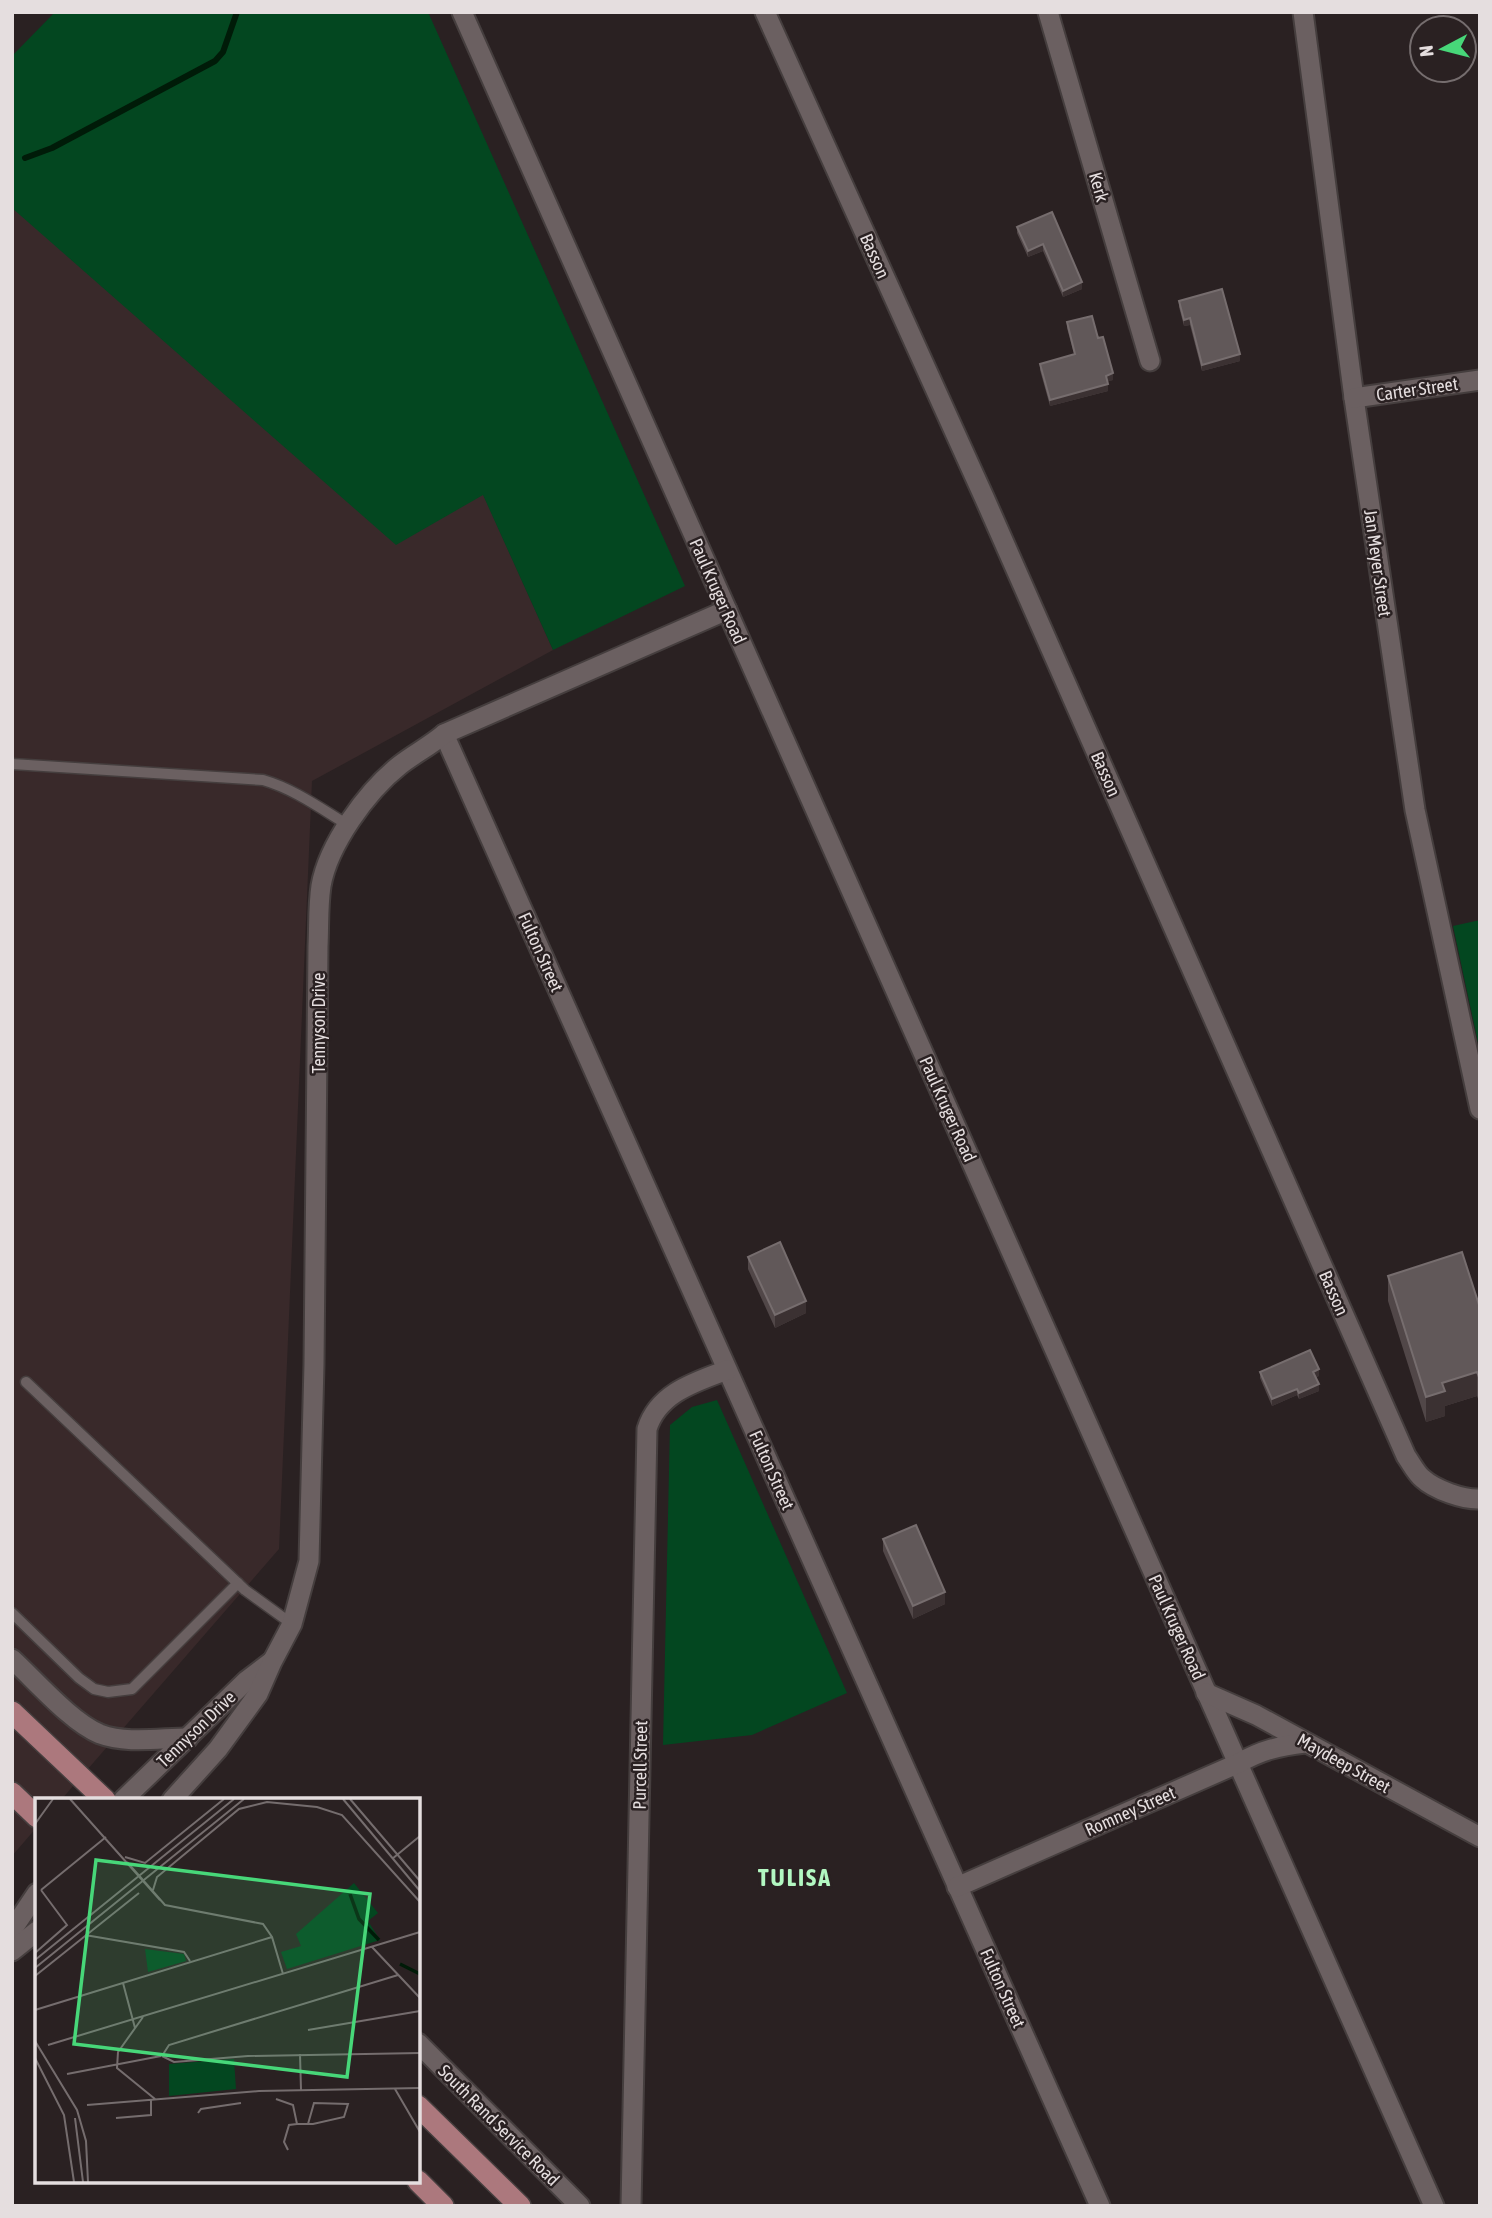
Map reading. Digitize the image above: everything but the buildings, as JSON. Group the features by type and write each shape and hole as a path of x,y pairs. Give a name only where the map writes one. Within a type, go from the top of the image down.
{"main road":[{"path":"12,1712 103,1798"},
{"path":"12,1793 35,1815"},
{"path":"420,2108 520,2206"},
{"path":"420,2183 443,2206"}],"street":[{"name":"Paul Kruger Road","path":"462,12 1434,2206"},
{"name":"Basson","path":"765,12 984,497 1406,1456 1423,1479 1448,1493 1471,1500 1480,1499"},
{"name":"Kerk","path":"1048,12 1150,361"},
{"name":"Jan Meyer Street","path":"1303,12 1354,398 1415,810 1480,1109"},
{"name":"Carter Street","path":"1354,398 1480,380"},
{"name":"Tennyson Drive","path":"175,1798 218,1749 258,1694 292,1624 309,1561 320,906 326,867 348,825 379,786 400,765 431,746 444,734 727,610"},
{"name":"Fulton Street","path":"444,734 1100,2206"},
{"name":"Purcell Street","path":"631,2206 647,1429 651,1416 662,1402 678,1391 727,1370"},
{"path":"12,1658 77,1720 100,1734 123,1738 188,1738"},
{"name":"Tennyson Drive","path":"125,1798 246,1681 272,1661"},
{"name":"Maydeep Street","path":"1206,1693 1256,1715 1480,1837"},
{"name":"Romney Street","path":"957,1887 1258,1752 1305,1743"},
{"path":"12,1930 35,1896"},
{"path":"12,1951 35,1933"},
{"name":"South Rand Service Road","path":"420,2045 580,2206"}],"lane":[{"path":"12,764 263,780 280,785 348,825"},
{"path":"26,1382 238,1583 292,1624"},
{"path":"12,1613 79,1678 94,1689 119,1691 132,1689 238,1583"}],"shaded area":[{"path":"12,207 483,494 553,650 312,781 279,1549 63,1798 35,1798 35,1829 12,1856"}],"green space":[{"path":"55,12 428,12 685,586 553,650 483,495 396,545 12,208 12,56"},
{"path":"1480,920 1480,1052 1453,926"},
{"path":"717,1400 847,1693 752,1735 663,1745 670,1425 692,1407"}],"waterway":[{"path":"25,158 52,148 215,61 223,52 237,12"}],"district":[{"name":"TULISA","path":"795,1877"}]}
